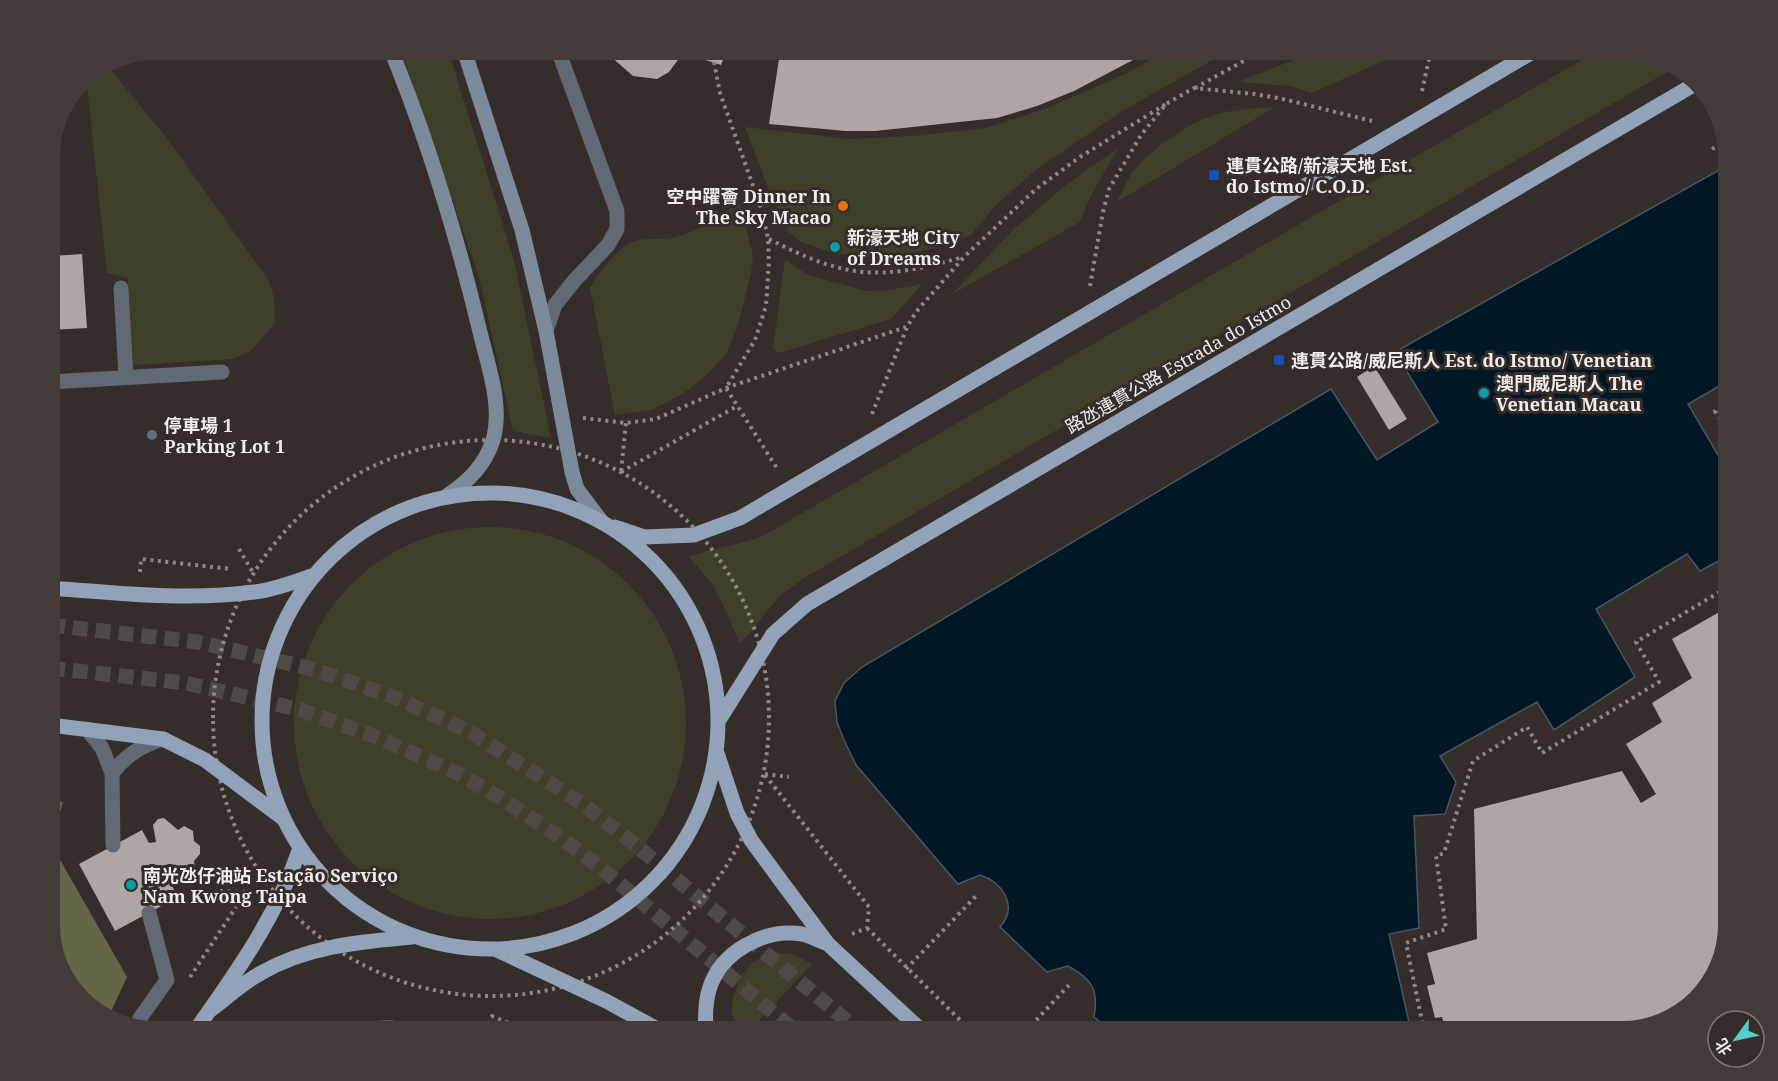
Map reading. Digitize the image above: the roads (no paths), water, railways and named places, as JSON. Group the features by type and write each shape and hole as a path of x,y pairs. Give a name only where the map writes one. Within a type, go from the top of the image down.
{"main road":[{"path":"395,60 407,88 462,255 493,386 496,414 493,439 484,462 468,481 448,495"},
{"path":"467,60 522,230 546,331 577,489 604,523 653,561 688,608 710,662 719,720 717,753 699,815 666,869 618,912 560,939 497,950 469,950 442,945 416,937 371,916 332,886 300,848 284,819 267,771 262,719 267,668 284,619 312,576 351,539 396,511 448,495 501,492 553,501 604,523 645,537 694,535 740,518 1519,60"},
{"name":"路氹連貫公路 Estrada do Istmo","path":"719,720 773,634 807,604 1689,87"},
{"path":"60,589 138,595 211,596 256,592 312,576"},
{"path":"60,726 163,739 205,760 284,819"},
{"path":"717,753 737,813 751,840 828,944 910,1021"},
{"path":"202,1021 270,918 283,893 300,848"},
{"path":"705,1021 704,1013 709,987 724,963 746,944 773,934 801,934 828,944"},
{"path":"209,1011 258,974 286,960 319,949 346,944 416,937"},
{"path":"497,950 641,1021"}],"lane":[{"path":"546,331 555,305 608,245 618,229 617,211 562,60"},
{"path":"121,288 126,377"},
{"path":"60,381 222,372"},
{"path":"87,729 102,748 112,773 113,845"},
{"path":"112,773 127,756 163,739"},
{"path":"140,1019 167,980 148,913"}],"water":[{"name":"澳門威尼斯人 The Venetian Macau","path":"1718,171 1718,387 1688,404 1718,455 1718,561 1700,571 1687,554 1596,609 1635,677 1554,730 1537,702 1440,756 1456,782 1445,814 1414,816 1419,928 1389,934 1409,1021 1099,1021 1094,1017 1095,999 1092,986 1083,976 1068,966 1047,972 1000,927 1008,911 1008,903 1001,889 988,878 980,875 958,884 856,765 837,722 835,701 844,683 862,667 1331,389 1377,460 1438,422 1395,352"}],"tunnel":[{"path":"60,626 198,642 316,670 396,698 472,733 581,803 633,843 847,1021"},
{"path":"60,669 186,683 301,710 376,737 453,771 499,797 557,835 601,868 783,1021"}],"place":[{"name":"連貫公路/新濠天地 Est. do Istmo/ C.O.D.","path":"1214,175"},
{"name":"空中躍薈 Dinner In The Sky Macao","path":"843,206"},
{"name":"新濠天地 City of Dreams","path":"835,247"},
{"name":"連貫公路/威尼斯人 Est. do Istmo/ Venetian","path":"1279,360"},
{"name":"澳門威尼斯人 The Venetian Macau","path":"1484,393"},
{"name":"停車場 1 Parking Lot 1","path":"152,435"},
{"name":"南光氹仔油站 Estação Serviço Nam Kwong Taipa","path":"131,885"}]}
